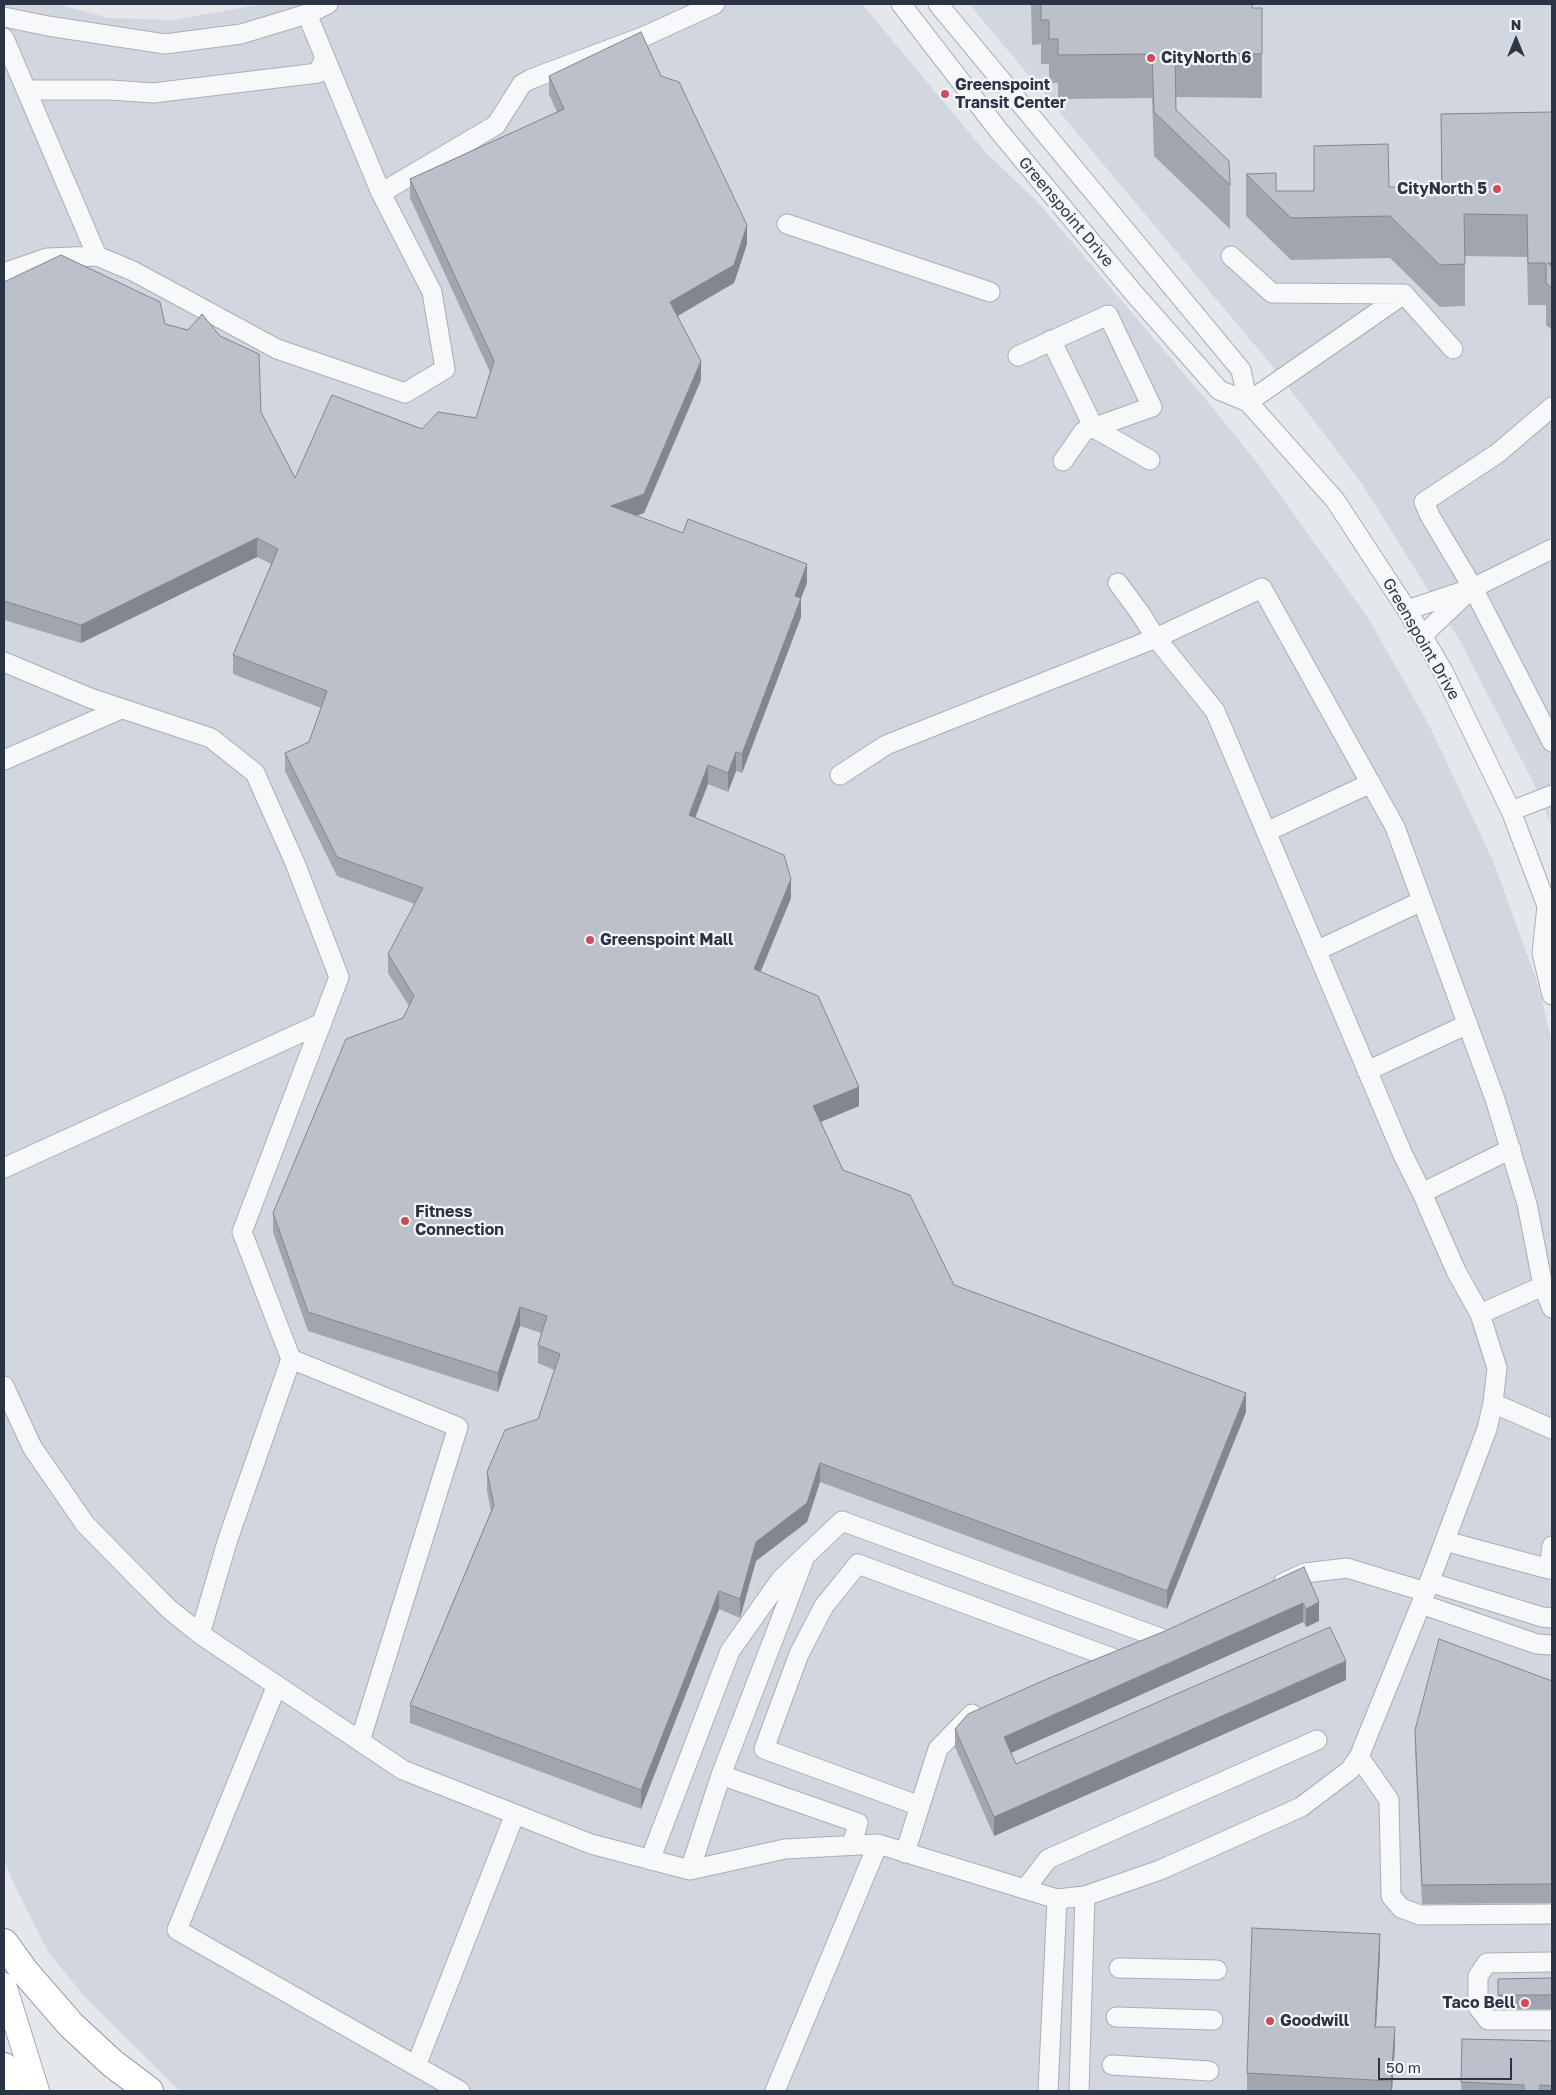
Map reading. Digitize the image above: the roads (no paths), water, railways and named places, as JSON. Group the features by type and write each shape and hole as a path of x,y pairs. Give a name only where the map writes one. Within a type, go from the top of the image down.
{"highway":[{"path":"4,1943 25,1972 71,2025 112,2063 149,2091"},
{"path":"4,2067 30,2090"}],"main road":[{"path":"4,1985 30,2090"}],"street":[{"path":"4,17 48,26 165,44 241,34 307,14 328,4"},
{"path":"381,193 496,125 522,84 645,36 715,4"},
{"name":"Greenspoint Drive","path":"901,4 999,131 1132,291 1219,390 1248,402 1335,500 1407,610 1443,672 1511,811 1551,908 1542,953 1552,995"},
{"name":"Greenspoint Drive","path":"938,4 1242,370 1248,402"},
{"path":"4,273 47,258 97,256 133,271 278,349 406,393 445,369 432,292 381,193 307,14"},
{"path":"4,38 97,256"},
{"path":"26,90 111,90 153,93 318,73 324,57"},
{"path":"787,224 990,292"},
{"path":"1232,256 1272,293 1404,294 1453,349"},
{"path":"1248,402 1404,294"},
{"path":"1018,356 1108,315 1152,407 1084,432 1063,461"},
{"path":"1051,340 1094,428 1150,460"},
{"path":"1552,407 1498,453 1424,502 1430,516 1473,588 1552,742"},
{"path":"1407,610 1473,588 1552,549"},
{"path":"4,1386 32,1447 85,1524 156,1596 200,1634 403,1770 591,1844 690,1870 785,1849 878,1844 1057,1898 1085,1896 1160,1870 1301,1807 1350,1770 1360,1757 1487,1429 1493,1403 1497,1368 1480,1314 1456,1271 1403,1155 1215,711 1156,638 1118,583"},
{"path":"840,775 886,745 1156,638 1262,588 1395,827 1496,1100 1527,1204 1543,1286 1552,1308"},
{"path":"1422,636 1473,588"},
{"path":"4,662 90,698 211,738 255,773 295,863 339,977 242,1232 291,1359 228,1539 200,1634"},
{"path":"4,760 121,709"},
{"path":"1266,832 1371,783"},
{"path":"1511,811 1552,795"},
{"path":"1316,951 1422,901"},
{"path":"4,1168 322,1023"},
{"path":"1368,1071 1468,1024"},
{"path":"1422,1193 1511,1149"},
{"path":"1480,1314 1543,1286"},
{"path":"291,1359 458,1427 360,1741"},
{"path":"1493,1403 1552,1429"},
{"path":"650,1860 730,1651 781,1579 842,1521 1171,1635 1090,1669"},
{"path":"1445,1541 1550,1568 1552,1546"},
{"path":"690,1870 721,1774 805,1556"},
{"path":"920,1806 764,1749 799,1654 824,1606 858,1564 1128,1654"},
{"path":"1263,1592 1305,1573 1347,1568 1425,1592 1552,1618"},
{"path":"1425,1592 1537,1644 1552,1645"},
{"path":"277,1685 177,1930 460,2091"},
{"path":"906,1853 938,1749 969,1715 987,1708"},
{"path":"1025,1889 1048,1859 1317,1740"},
{"path":"1360,1757 1389,1800 1391,1896 1401,1908 1420,1915 1552,1914"},
{"path":"721,1774 858,1823 852,1845"},
{"path":"416,2066 515,1814"},
{"path":"774,2091 878,1844"},
{"path":"1079,2091 1085,1896"},
{"path":"1048,2091 1057,1898"},
{"path":"1552,1962 1492,1963 1487,1964 1478,1976 1478,2008 1488,2020 1552,2020"},
{"path":"1119,1968 1216,1970"},
{"path":"1116,2017 1213,2020"},
{"path":"1112,2065 1209,2071"}],"place":[{"name":"CityNorth 6","path":"1151,58"},
{"name":"Greenspoint Transit Center","path":"945,94"},
{"name":"CityNorth 5","path":"1497,189"},
{"name":"Greenspoint Mall","path":"590,940"},
{"name":"Fitness Connection","path":"405,1221"},
{"name":"Taco Bell","path":"1525,2003"},
{"name":"Goodwill","path":"1270,2021"}]}
